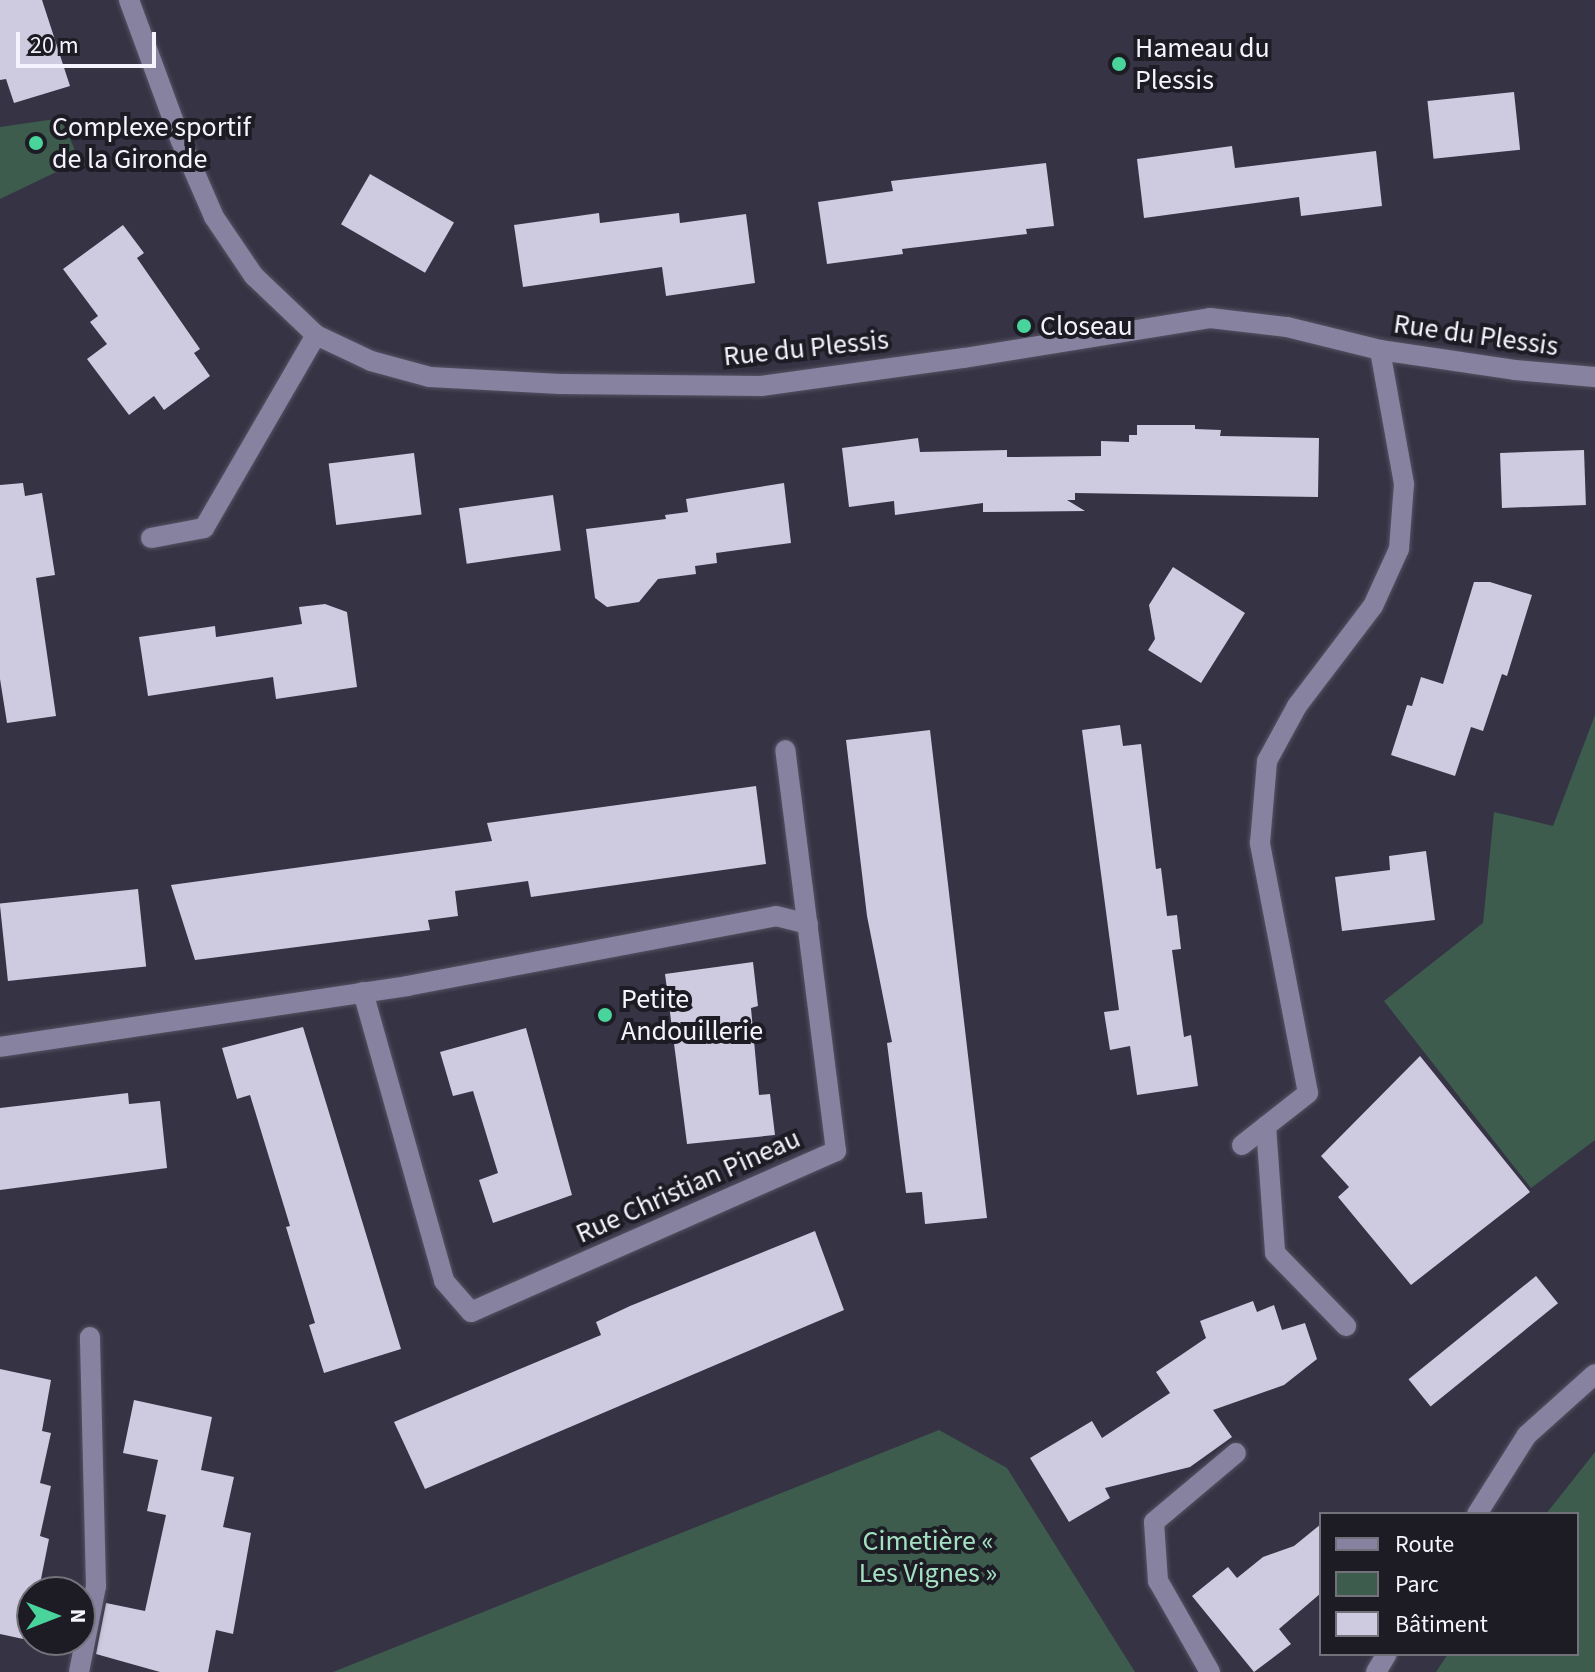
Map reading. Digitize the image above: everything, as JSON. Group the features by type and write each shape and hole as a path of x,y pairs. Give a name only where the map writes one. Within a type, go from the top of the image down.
{"street":[{"name":"Rue du Plessis","path":"129,0 181,141 214,217 254,276 316,335 371,361 430,377 560,384 761,386 964,358 1210,318 1287,327 1380,350 1515,370 1595,377"},
{"path":"151,538 204,528 316,335"},
{"path":"1242,1145 1308,1093 1260,843 1267,761 1297,706 1373,606 1399,549 1404,484 1380,350"},
{"path":"0,1047 363,992 776,916 808,924 785,750"},
{"name":"Rue Christian Pineau","path":"363,992 444,1281 471,1312 836,1151 808,924"},
{"path":"1266,1126 1275,1253 1346,1326"},
{"path":"79,1672 96,1586 90,1337"},
{"path":"1478,1512 1527,1435 1595,1374"},
{"path":"1210,1672 1158,1581 1154,1522 1236,1453"}],"green space":[{"name":"Complexe sportif de la Gironde","path":"62,118 79,161 0,199 0,127"},
{"path":"1595,715 1595,1140 1531,1188 1384,1001 1483,923 1494,812 1553,826"},
{"name":"Cimetière « Les Vignes »","path":"939,1430 1007,1468 1135,1672 333,1672"},
{"path":"1595,1452 1595,1672 1436,1672 1447,1656 1579,1656 1579,1512 1548,1512"}],"building":[{"path":"0,0 42,0 70,86 14,103 6,79 0,80"},
{"path":"1514,92 1520,150 1434,159 1427,101"},
{"path":"1232,146 1235,168 1376,151 1382,206 1301,216 1299,197 1144,218 1137,159"},
{"path":"1046,163 1054,226 1026,229 1027,234 902,249 903,254 827,264 818,202 893,191 891,181"},
{"path":"370,174 454,223 425,273 341,224"},
{"path":"599,213 600,223 679,213 680,223 746,214 755,283 666,296 662,267 523,287 514,225"},
{"path":"123,225 144,253 137,258 200,349 194,353 210,376 164,410 154,396 129,415 87,359 107,344 90,322 98,316 63,269"},
{"path":"1137,425 1195,425 1195,429 1221,430 1220,436 1319,438 1318,497 1075,493 1075,500 1067,500 1085,511 983,512 983,503 895,515 894,501 849,507 842,448 918,438 920,452 1007,450 1007,457 1101,456 1101,441 1129,442 1129,435 1137,435"},
{"path":"1584,450 1586,505 1502,508 1500,453"},
{"path":"414,453 422,515 336,525 329,463"},
{"path":"23,483 25,496 42,493 55,575 36,578 56,716 7,723 0,679 0,485"},
{"path":"784,483 791,543 716,553 717,563 695,566 696,574 658,579 639,602 607,607 595,598 586,529 666,519 665,515 688,512 686,499"},
{"path":"553,495 561,550 467,564 459,508"},
{"path":"1173,567 1245,613 1201,683 1148,650 1155,639 1149,605"},
{"path":"1474,582 1490,582 1532,595 1507,676 1502,674 1483,731 1471,727 1455,776 1391,755 1407,705 1412,706 1421,677 1443,684"},
{"path":"325,604 347,612 357,687 276,699 273,677 148,696 139,637 215,626 216,637 302,624 299,607"},
{"path":"1120,725 1123,746 1141,744 1156,869 1161,868 1167,916 1177,915 1181,949 1172,950 1184,1037 1191,1035 1198,1086 1137,1095 1130,1046 1110,1050 1104,1012 1119,1010 1082,730"},
{"path":"930,730 987,1218 925,1224 922,1192 906,1193 887,1043 892,1042 867,916 846,740"},
{"path":"756,786 766,864 531,897 528,881 455,891 458,916 428,920 430,930 195,960 171,885 492,841 487,823"},
{"path":"1426,851 1435,920 1342,931 1335,877 1390,870 1389,856"},
{"path":"138,889 146,967 8,981 0,904"},
{"path":"753,962 758,1006 751,1008 759,1095 770,1094 775,1135 687,1144 665,974"},
{"path":"303,1027 401,1349 324,1373 309,1325 315,1323 286,1227 290,1226 250,1095 237,1099 222,1048"},
{"path":"526,1028 572,1195 493,1223 479,1180 498,1173 473,1091 453,1096 440,1052"},
{"path":"1420,1056 1530,1192 1411,1285 1338,1197 1349,1187 1321,1156"},
{"path":"128,1093 129,1104 160,1101 167,1168 0,1190 0,1108"},
{"path":"815,1231 844,1310 425,1489 394,1422 601,1335 596,1322 630,1306"},
{"path":"1536,1276 1558,1303 1431,1406 1409,1379"},
{"path":"1253,1301 1257,1312 1274,1305 1282,1330 1305,1323 1317,1359 1284,1385 1213,1410 1232,1437 1190,1467 1105,1488 1110,1498 1069,1522 1030,1458 1092,1421 1102,1438 1170,1393 1156,1372 1206,1338 1200,1321"},
{"path":"0,1369 51,1380 42,1431 51,1433 40,1483 51,1486 40,1536 49,1539 42,1576 16,1576 16,1637 0,1634"},
{"path":"134,1400 212,1417 201,1470 234,1477 223,1527 251,1533 233,1634 216,1630 208,1672 160,1672 96,1654 106,1603 145,1611 166,1515 147,1511 158,1460 123,1453"},
{"path":"1319,1526 1319,1595 1279,1629 1291,1644 1254,1672 1192,1596 1228,1567 1237,1578 1263,1557 1294,1546"}],"place":[{"name":"Hameau du Plessis","path":"1119,64"},
{"name":"Complexe sportif de la Gironde","path":"36,143"},
{"name":"Closeau","path":"1024,326"},
{"name":"Petite Andouillerie","path":"605,1015"}]}
